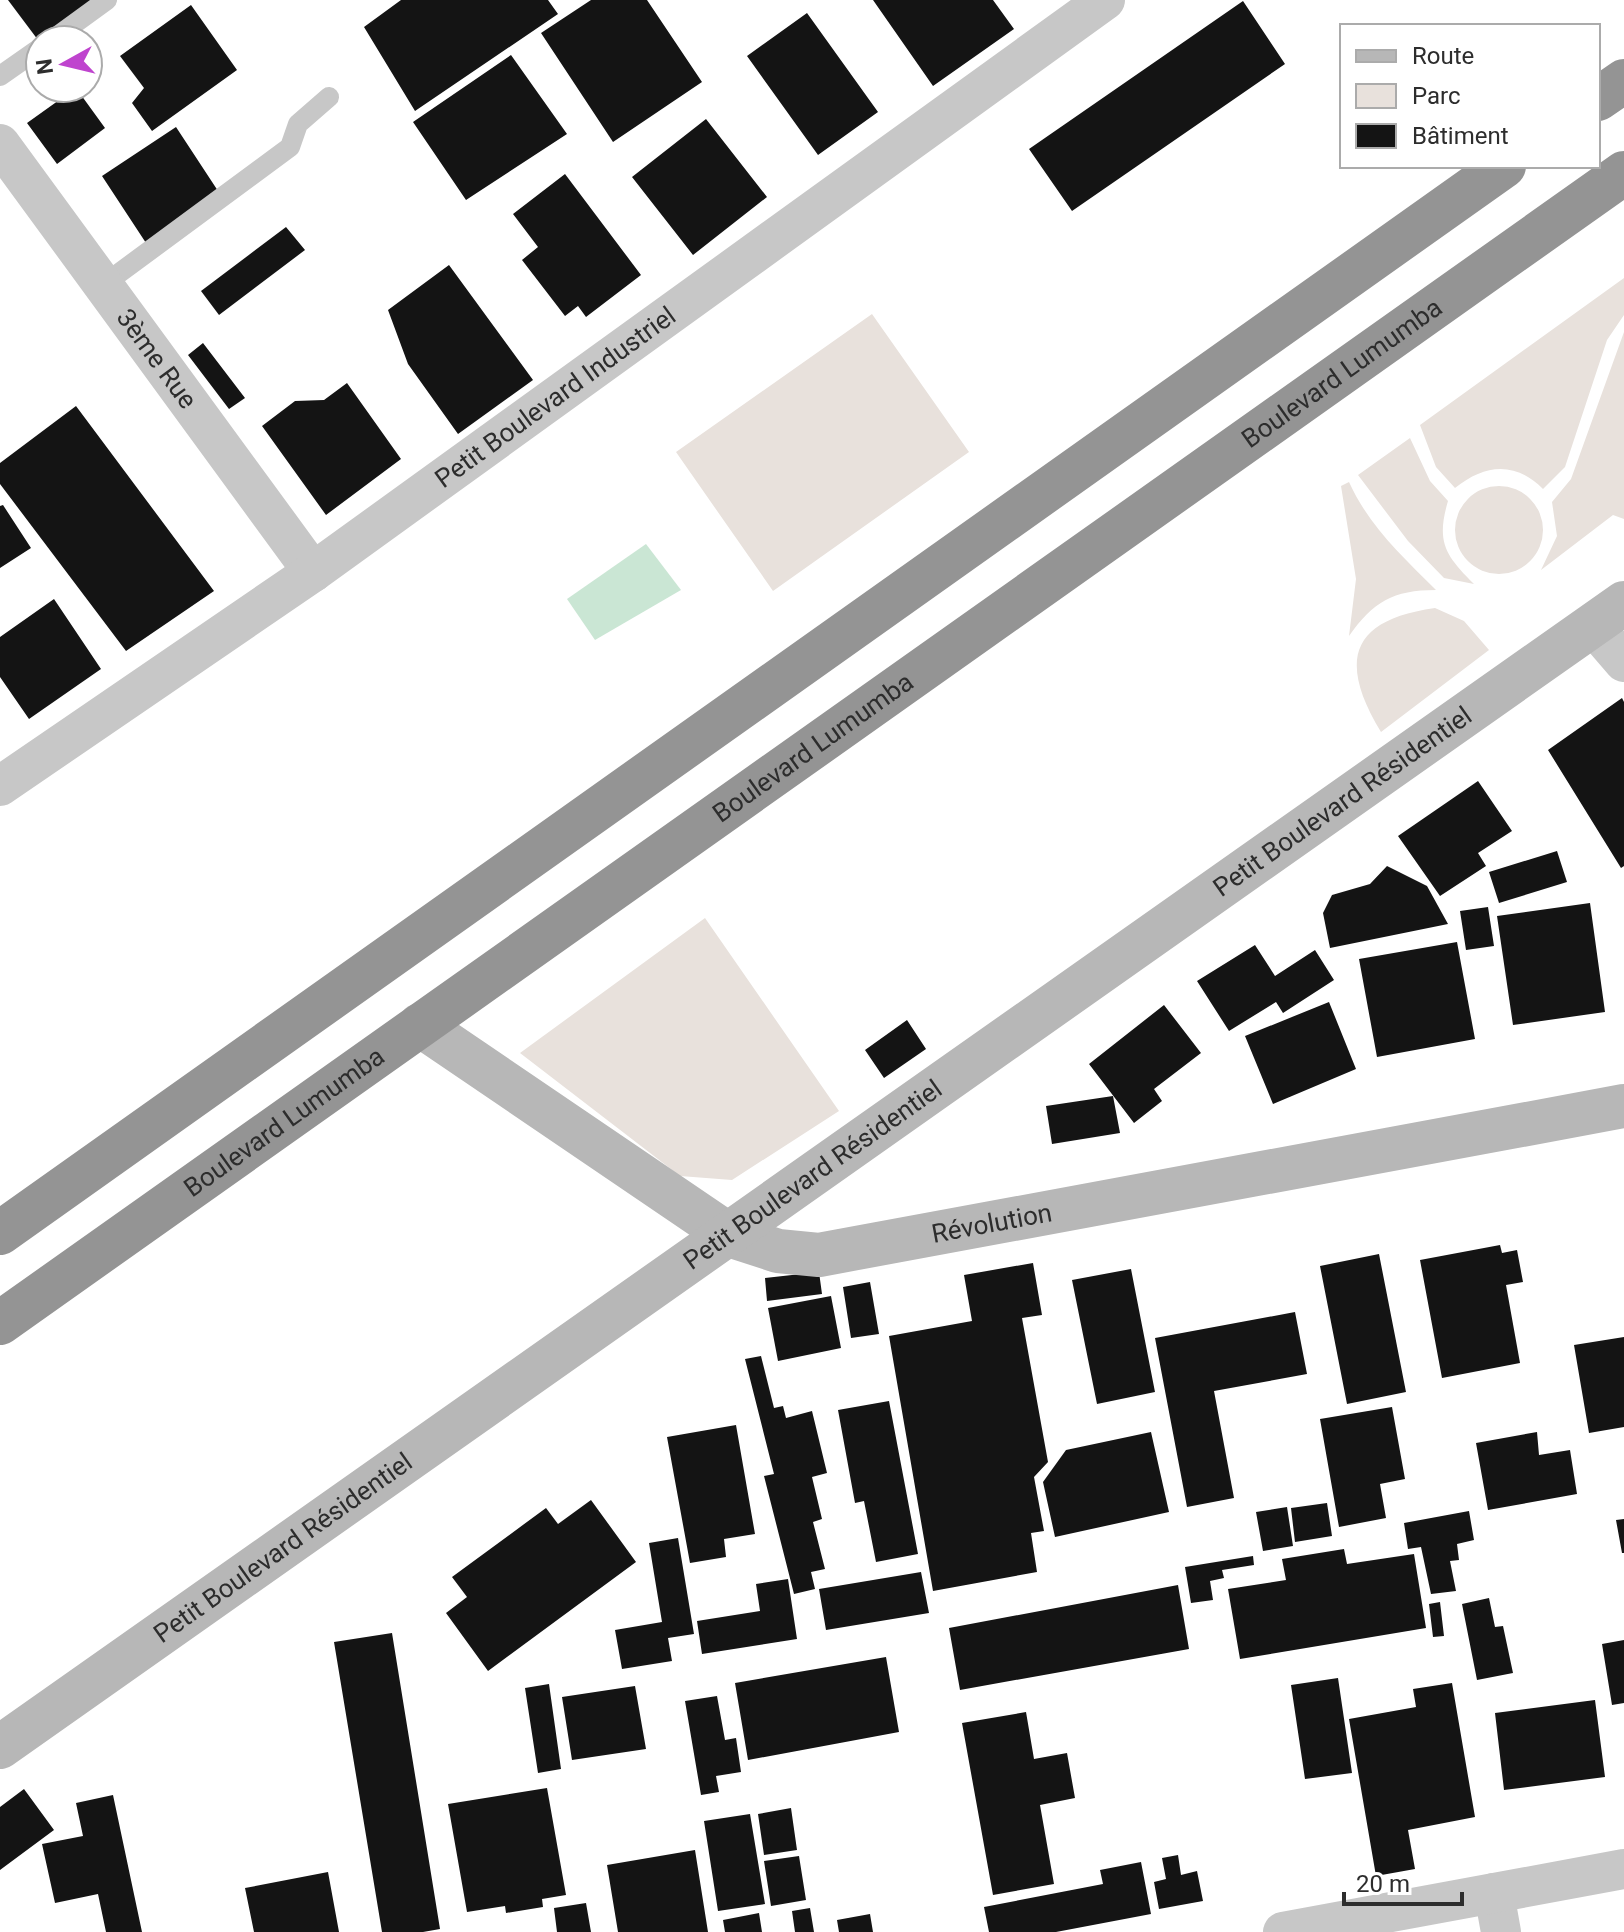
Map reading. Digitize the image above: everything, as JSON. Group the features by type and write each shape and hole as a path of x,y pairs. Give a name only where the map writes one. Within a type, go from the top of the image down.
{"highway":[{"path":"1600,98 1624,81"},
{"path":"0,1233 1501,168"},
{"name":"Boulevard Lumumba","path":"0,1323 1624,173"}],"street":[{"name":"Petit Boulevard Industriel","path":"0,786 313,572 1105,0"},
{"name":"3ème Rue","path":"0,144 313,572"},
{"path":"1608,614 1624,662"},
{"name":"Petit Boulevard Résidentiel","path":"0,1747 1608,614"},
{"name":"Révolution","path":"420,1025 729,1235 778,1251 819,1255 1624,1106"},
{"path":"1283,1932 1624,1869"},
{"path":"1494,1893 1501,1932"}],"lane":[{"path":"74,24 107,0"},
{"path":"0,76 24,59"},
{"path":"103,285 290,147 298,124 329,97"}],"green space":[{"path":"1624,278 1624,315 1607,340 1565,467 1543,489 1522,474 1500,469 1477,474 1455,488 1436,467 1420,425"},
{"path":"872,314 969,452 773,591 676,452"},
{"path":"1624,332 1624,519 1613,515 1541,570 1557,536 1552,502 1571,479"},
{"path":"1410,438 1430,481 1448,501 1443,527 1446,547 1456,565 1474,584 1444,578 1408,541 1358,475"},
{"path":"1349,482 1376,527 1436,590 1408,592 1385,600 1367,614 1349,636 1356,579 1341,486"},
{"path":"1499,486 1524,493 1536,505 1543,530 1536,555 1524,567 1499,574 1474,567 1462,555 1455,530 1462,505 1474,493"},
{"path":"1435,608 1464,621 1489,650 1381,732 1359,684 1357,665 1360,648 1369,634 1385,622"},
{"path":"705,918 839,1111 732,1180 680,1176 520,1053"}],"shaded area":[{"path":"646,544 681,590 595,640 567,599"}],"building":[{"path":"8,0 95,0 63,24 26,24"},
{"path":"401,0 548,0 558,14 415,111 364,27"},
{"path":"591,0 647,0 702,82 613,142 541,33"},
{"path":"873,0 993,0 1014,29 933,86"},
{"path":"1243,1 1285,64 1072,211 1029,149"},
{"path":"191,5 237,70 152,131 132,103 144,88 120,56"},
{"path":"807,13 878,112 818,155 747,56"},
{"path":"511,55 567,134 466,200 413,122"},
{"path":"54,104 88,104 105,128 57,164 27,123"},
{"path":"706,119 767,197 693,255 632,177"},
{"path":"176,127 220,194 146,243 102,176"},
{"path":"565,174 641,275 586,317 578,306 565,316 522,260 538,247 513,214"},
{"path":"286,227 305,250 219,315 201,291"},
{"path":"449,265 533,380 458,434 408,364 388,310"},
{"path":"203,343 245,398 229,409 188,355"},
{"path":"347,383 401,459 326,515 262,426 295,401 324,400"},
{"path":"76,406 214,591 126,651 0,484 0,463"},
{"path":"3,505 31,548 0,568 0,506"},
{"path":"54,599 101,669 29,719 0,677 0,637"},
{"path":"1622,698 1624,866 1621,868 1548,750"},
{"path":"1478,781 1512,831 1478,853 1486,866 1440,896 1398,836"},
{"path":"1557,851 1567,882 1499,903 1489,872"},
{"path":"1387,866 1427,886 1448,924 1330,948 1323,913 1332,895 1370,884"},
{"path":"1590,903 1605,1012 1513,1025 1497,916"},
{"path":"1488,907 1494,946 1466,950 1460,911"},
{"path":"1457,942 1475,1039 1377,1057 1359,959"},
{"path":"1255,945 1275,976 1315,950 1334,980 1283,1013 1276,1002 1229,1031 1197,981"},
{"path":"1329,1002 1356,1069 1273,1104 1245,1036"},
{"path":"1164,1005 1201,1053 1154,1089 1162,1101 1134,1123 1089,1064"},
{"path":"907,1020 926,1049 884,1078 865,1050"},
{"path":"1113,1096 1120,1133 1052,1144 1046,1106"},
{"path":"1500,1245 1502,1253 1517,1250 1523,1282 1506,1285 1520,1363 1442,1378 1420,1260"},
{"path":"1379,1254 1406,1392 1347,1404 1320,1266"},
{"path":"1033,1263 1042,1315 1022,1318 1048,1462 1034,1477 1044,1531 1031,1533 1037,1572 933,1591 889,1336 972,1321 964,1275"},
{"path":"1131,1269 1155,1392 1097,1404 1072,1280"},
{"path":"819,1272 822,1294 767,1301 765,1278"},
{"path":"870,1282 879,1334 851,1338 843,1287"},
{"path":"831,1296 841,1348 778,1361 768,1308"},
{"path":"1295,1312 1307,1374 1214,1391 1234,1498 1187,1507 1155,1338"},
{"path":"1624,1337 1624,1427 1589,1433 1574,1345"},
{"path":"761,1356 774,1408 783,1406 786,1418 812,1411 827,1473 812,1477 822,1519 813,1522 825,1569 811,1572 815,1589 794,1594 764,1476 774,1474 745,1359"},
{"path":"889,1401 918,1554 876,1562 864,1501 855,1503 838,1410"},
{"path":"1392,1407 1405,1479 1380,1484 1386,1518 1339,1527 1320,1419"},
{"path":"736,1425 755,1534 724,1539 726,1557 690,1563 667,1437"},
{"path":"1151,1432 1169,1512 1055,1537 1043,1482 1066,1450"},
{"path":"1537,1432 1539,1455 1570,1450 1577,1494 1488,1510 1476,1443"},
{"path":"591,1500 636,1562 488,1671 446,1613 467,1597 452,1577 546,1508 558,1524"},
{"path":"1327,1503 1332,1536 1295,1542 1291,1508"},
{"path":"1287,1507 1293,1546 1263,1551 1256,1512"},
{"path":"1469,1511 1474,1540 1457,1544 1459,1560 1450,1561 1456,1591 1431,1594 1421,1547 1408,1549 1404,1523"},
{"path":"1624,1519 1624,1553 1622,1553 1616,1520"},
{"path":"678,1538 694,1634 668,1638 672,1661 622,1669 615,1630 662,1622 649,1543"},
{"path":"1344,1549 1347,1564 1414,1554 1426,1628 1240,1659 1228,1589 1286,1580 1282,1559"},
{"path":"1253,1556 1254,1565 1222,1570 1224,1578 1210,1581 1213,1600 1191,1603 1185,1567"},
{"path":"921,1572 929,1613 826,1630 819,1589"},
{"path":"788,1579 797,1639 702,1654 697,1621 760,1611 756,1584"},
{"path":"1178,1585 1189,1649 960,1690 949,1628"},
{"path":"1489,1598 1495,1627 1503,1626 1513,1673 1477,1680 1462,1604"},
{"path":"1440,1602 1444,1636 1433,1637 1429,1604"},
{"path":"392,1633 440,1929 423,1932 382,1932 334,1642"},
{"path":"1624,1640 1624,1703 1612,1705 1602,1644"},
{"path":"886,1657 899,1732 748,1760 735,1683"},
{"path":"1338,1678 1352,1773 1305,1779 1291,1685"},
{"path":"1452,1683 1475,1817 1408,1830 1415,1869 1376,1876 1349,1719 1416,1707 1413,1689"},
{"path":"549,1684 561,1769 538,1773 525,1688"},
{"path":"635,1686 646,1749 572,1760 562,1697"},
{"path":"717,1696 725,1740 736,1738 741,1772 716,1776 719,1792 701,1795 685,1701"},
{"path":"1595,1700 1605,1777 1504,1790 1495,1713"},
{"path":"1026,1712 1034,1759 1067,1753 1075,1798 1040,1805 1054,1884 993,1895 962,1723"},
{"path":"547,1788 566,1895 542,1899 543,1907 506,1913 505,1906 467,1912 448,1804"},
{"path":"24,1789 54,1830 0,1870 0,1807"},
{"path":"113,1795 142,1932 106,1932 98,1894 55,1903 42,1844 83,1836 76,1803"},
{"path":"791,1808 797,1850 764,1855 758,1814"},
{"path":"750,1814 765,1904 718,1911 704,1821"},
{"path":"695,1850 708,1932 618,1932 607,1865"},
{"path":"1178,1855 1181,1875 1197,1871 1203,1901 1159,1909 1154,1882 1166,1879 1162,1858"},
{"path":"799,1856 806,1900 771,1906 764,1861"},
{"path":"1141,1862 1151,1914 1056,1932 989,1932 984,1907 1103,1884 1100,1870"},
{"path":"328,1872 339,1932 254,1932 245,1888"},
{"path":"586,1903 591,1932 557,1932 554,1908"},
{"path":"810,1908 814,1932 795,1932 792,1911"},
{"path":"759,1913 762,1932 725,1932 723,1920"},
{"path":"870,1914 873,1932 839,1932 837,1920"}]}
